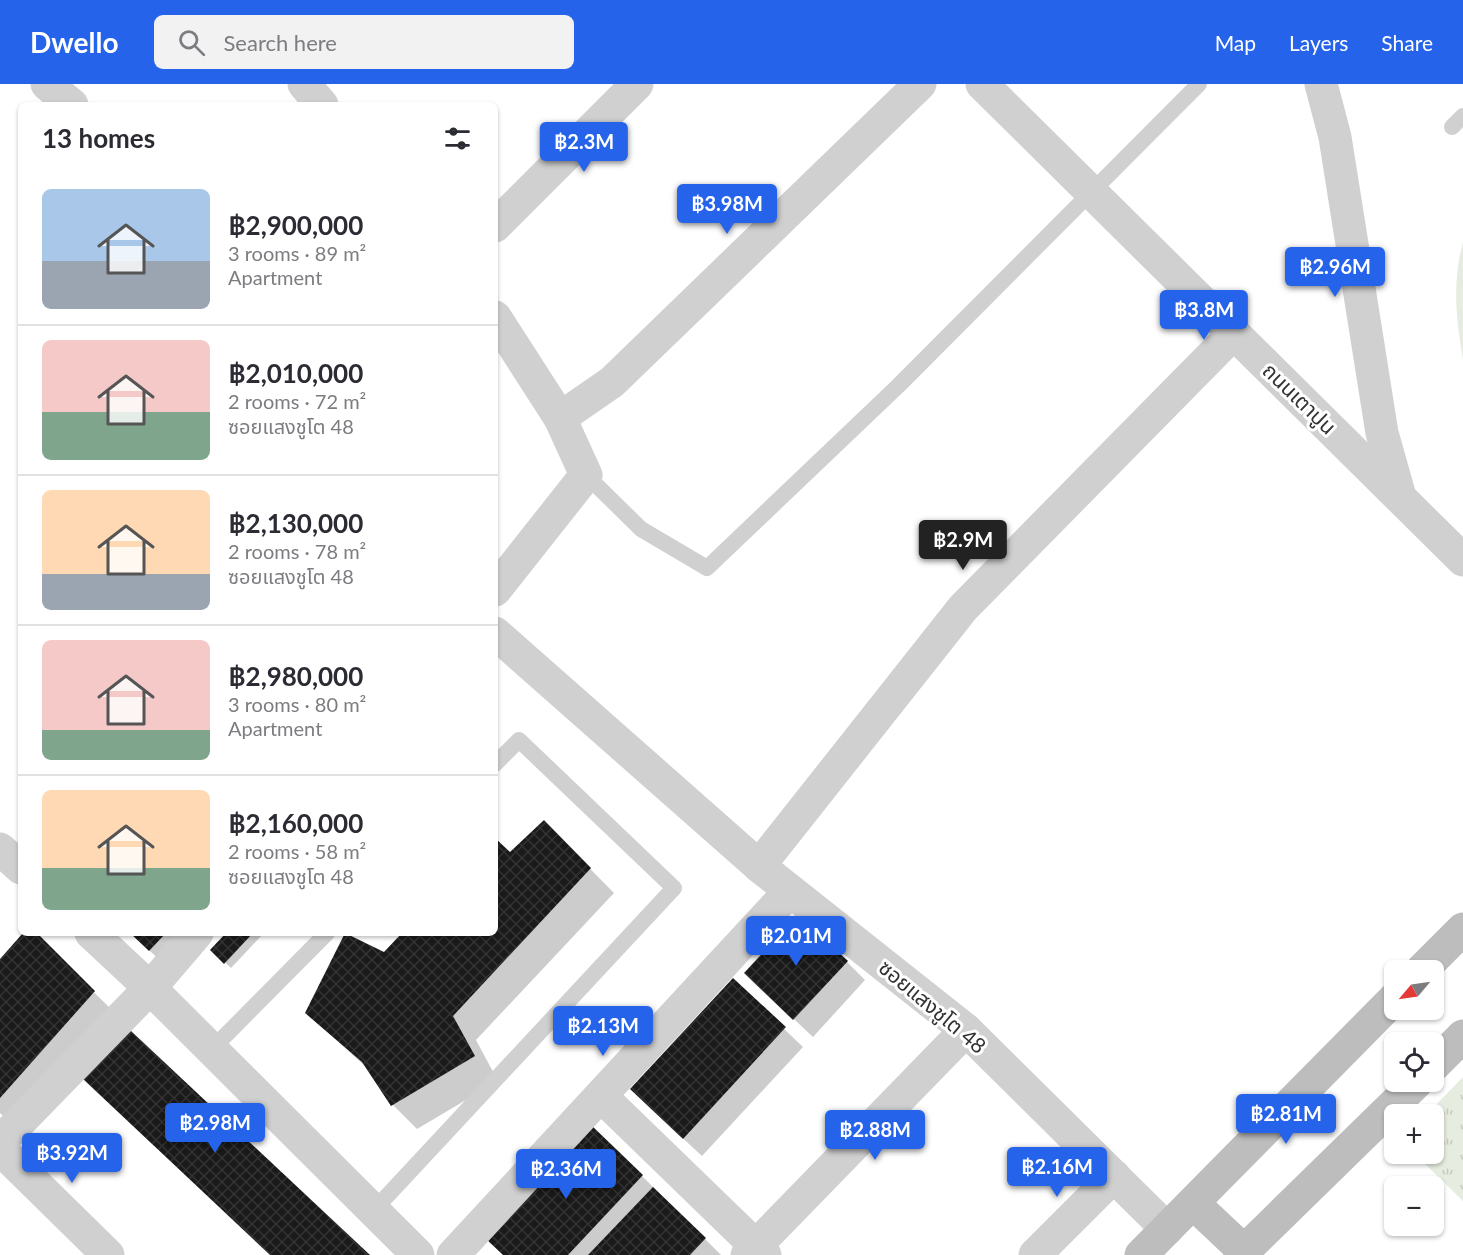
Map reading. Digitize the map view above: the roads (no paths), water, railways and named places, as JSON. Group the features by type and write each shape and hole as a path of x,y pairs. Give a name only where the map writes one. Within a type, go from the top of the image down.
{"main road":[{"path":"1432,960 1463,929"},
{"path":"1141,1255 1384,1009"},
{"path":"1444,1055 1463,1036"},
{"path":"1193,1203 1242,1253 1407,1092"}],"street":[{"path":"47,84 68,102"},
{"path":"304,84 319,102"},
{"path":"498,223 637,84"},
{"path":"560,418 612,382 920,84"},
{"name":"ถนนเตาปูน","path":"982,84 1463,560"},
{"path":"1321,84 1335,137 1382,433 1400,498"},
{"path":"498,322 560,418 586,475 498,586"},
{"path":"759,866 963,608 1233,334"},
{"name":"ซอยแสงชูโต 48","path":"498,636 789,892 966,1030 1167,1229"},
{"path":"0,849 18,865"},
{"path":"453,1255 789,892"},
{"path":"93,936 150,988 418,1255"},
{"path":"0,1142 150,988 194,936"},
{"path":"601,1096 756,1252 966,1030"},
{"path":"0,1149 108,1255"},
{"path":"1035,1255 1114,1176"}],"lane":[{"path":"586,475 641,529 707,568 898,386 1199,84"},
{"path":"374,1210 674,888 519,740 498,761"},
{"path":"211,1050 324,936"}]}
